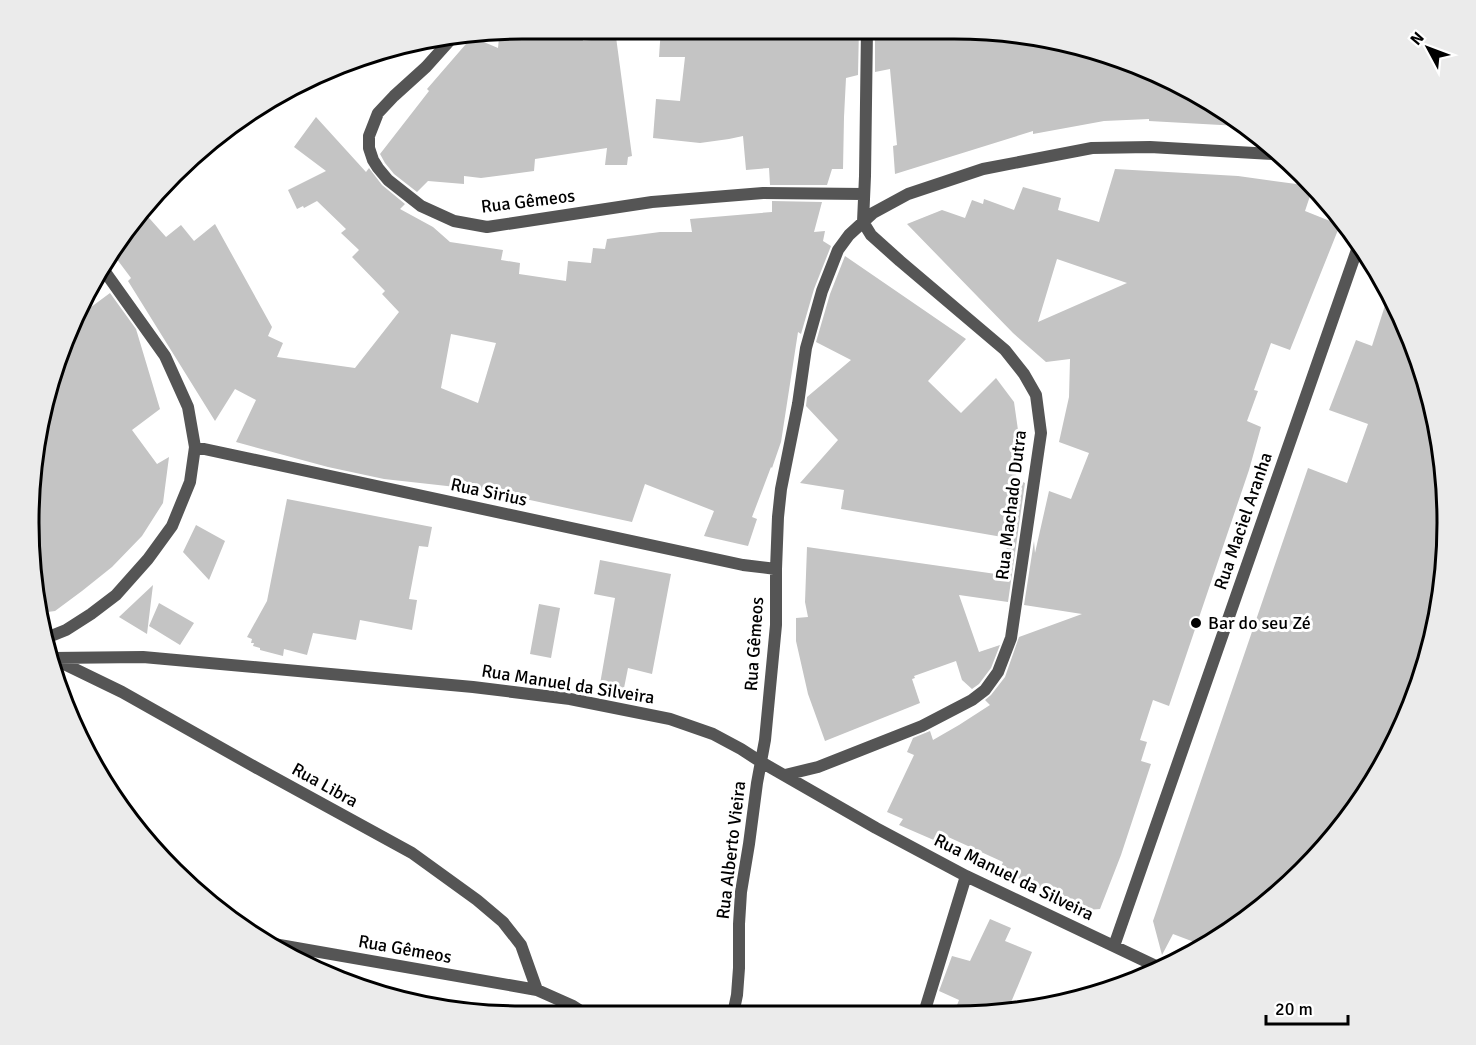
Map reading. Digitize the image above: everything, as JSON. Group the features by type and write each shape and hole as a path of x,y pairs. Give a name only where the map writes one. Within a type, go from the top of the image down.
{"street":[{"path":"863,222 867,39"},
{"name":"Rua Gêmeos","path":"446,45 378,113 369,136 369,148 373,160 388,180 421,206 454,221 487,227 652,202 763,193 864,194"},
{"name":"Rua Gêmeos","path":"761,762 776,626 776,569 781,489 798,404 806,348 822,291 838,250 849,235 873,213 908,194 983,169 1092,148 1150,147 1265,154"},
{"name":"Rua Machado Dutra","path":"785,775 818,767 922,726 972,700 985,690 998,672 1011,638 1041,433 1036,395 1024,374 1005,350 871,235 863,222"},
{"name":"Rua Maciel Aranha","path":"1114,946 1356,254"},
{"path":"52,636 66,630 116,595 148,559 172,526 190,482 195,447 188,407 165,356 107,275"},
{"name":"Rua Sirius","path":"195,447 743,565 776,569"},
{"name":"Rua Manuel da Silveira","path":"58,658 143,657 473,687 570,699 670,719 713,734 876,828 966,876 1151,964"},
{"name":"Rua Libra","path":"60,662 122,692 412,853 477,900 503,922 521,945 537,990"},
{"name":"Rua Alberto Vieira","path":"735,1006 739,968 741,892 761,762"},
{"path":"926,1006 966,876"},
{"name":"Rua Gêmeos","path":"293,947 537,990 573,1006"}],"building":[{"path":"616,39 632,156 628,157 627,165 605,165 607,148 535,159 534,171 481,178 464,176 464,184 428,181 417,192 394,174 380,154 429,91 427,89 467,42 481,41 498,48 499,40"},
{"path":"660,39 859,39 858,75 846,78 843,169 832,169 827,185 770,185 769,168 746,170 743,136 700,143 653,138 656,99 680,101 685,57 659,57"},
{"path":"875,39 954,39 1017,43 1079,55 1139,76 1195,104 1229,125 1149,121 1149,119 1104,121 1033,134 1033,131 895,174 893,146 897,145 890,69 875,72"},
{"path":"316,117 366,172 369,168 382,185 405,204 400,209 433,227 450,242 503,250 501,260 520,263 519,274 566,281 568,261 591,263 593,248 605,249 607,239 660,232 692,232 690,219 772,212 772,201 822,202 814,232 825,231 823,241 831,246 814,289 801,334 798,332 781,442 752,517 757,519 748,546 704,536 714,511 645,484 632,522 483,490 384,479 328,467 236,442 256,400 235,389 215,421 128,281 131,278 117,259 148,217 166,237 181,225 194,241 215,224 272,327 268,336 283,343 277,357 355,368 399,312 382,294 385,291 352,257 359,250 341,233 346,229 317,201 297,209 288,190 326,171 294,147","holes":["451,334 496,343 478,403 441,388"]},
{"path":"1115,169 1238,176 1298,184 1310,197 1305,211 1332,222 1338,230 1290,350 1271,343 1254,390 1258,391 1247,421 1261,427 1249,470 1169,706 1153,700 1140,740 1147,742 1141,761 1151,764 1121,855 1100,909 1087,910 1000,870 1003,862 946,836 943,844 899,825 903,819 887,812 914,755 907,752 913,738 930,731 933,740 990,705 985,700 1005,677 1019,637 1082,614 1024,605 1034,541 1035,553 1049,491 1071,499 1089,453 1059,442 1069,397 1070,359 1046,362 1013,333 907,224 942,210 965,218 972,200 983,204 984,199 1014,210 1023,187 1061,198 1058,210 1099,222","holes":["1057,259 1127,283 1038,322"]},
{"path":"845,256 966,339 928,381 961,413 996,378 1014,402 1019,437 1016,479 1025,483 1008,602 959,595 979,652 1000,645 991,668 979,684 972,689 962,680 956,661 914,676 915,678 912,679 920,703 825,741 808,694 796,641 796,618 808,617 805,602 807,547 1003,575 1008,538 841,509 844,490 800,483 838,440 806,406 807,397 851,360 816,342 830,294"},
{"path":"110,293 136,329 160,409 132,430 157,464 169,457 163,503 142,536 112,567 55,611 47,612 40,554 39,522 43,459 55,397 76,337 89,308"},
{"path":"1385,305 1400,337 1421,397 1433,459 1437,522 1433,586 1421,648 1411,678 1400,708 1372,764 1356,791 1317,841 1272,886 1248,906 1194,942 1173,934 1162,955 1153,921 1308,468 1347,483 1368,424 1329,410 1356,340 1372,346"},
{"path":"287,499 432,527 428,547 419,546 409,599 417,600 412,630 360,620 356,640 313,633 307,655 284,649 283,656 253,646 252,639 247,637 267,601"},
{"path":"196,525 225,541 209,580 183,552"},
{"path":"600,560 671,574 652,674 628,668 624,688 600,684 615,598 594,594"},
{"path":"153,585 147,634 119,617"},
{"path":"159,603 194,623 180,645 149,626"},
{"path":"539,604 560,608 551,658 530,654"},
{"path":"990,919 1011,928 1005,941 1032,952 1011,1003 957,1006 959,1000 939,991 952,956 970,961"}],"place":[{"name":"Bar do seu Zé","path":"1196,623"}]}
